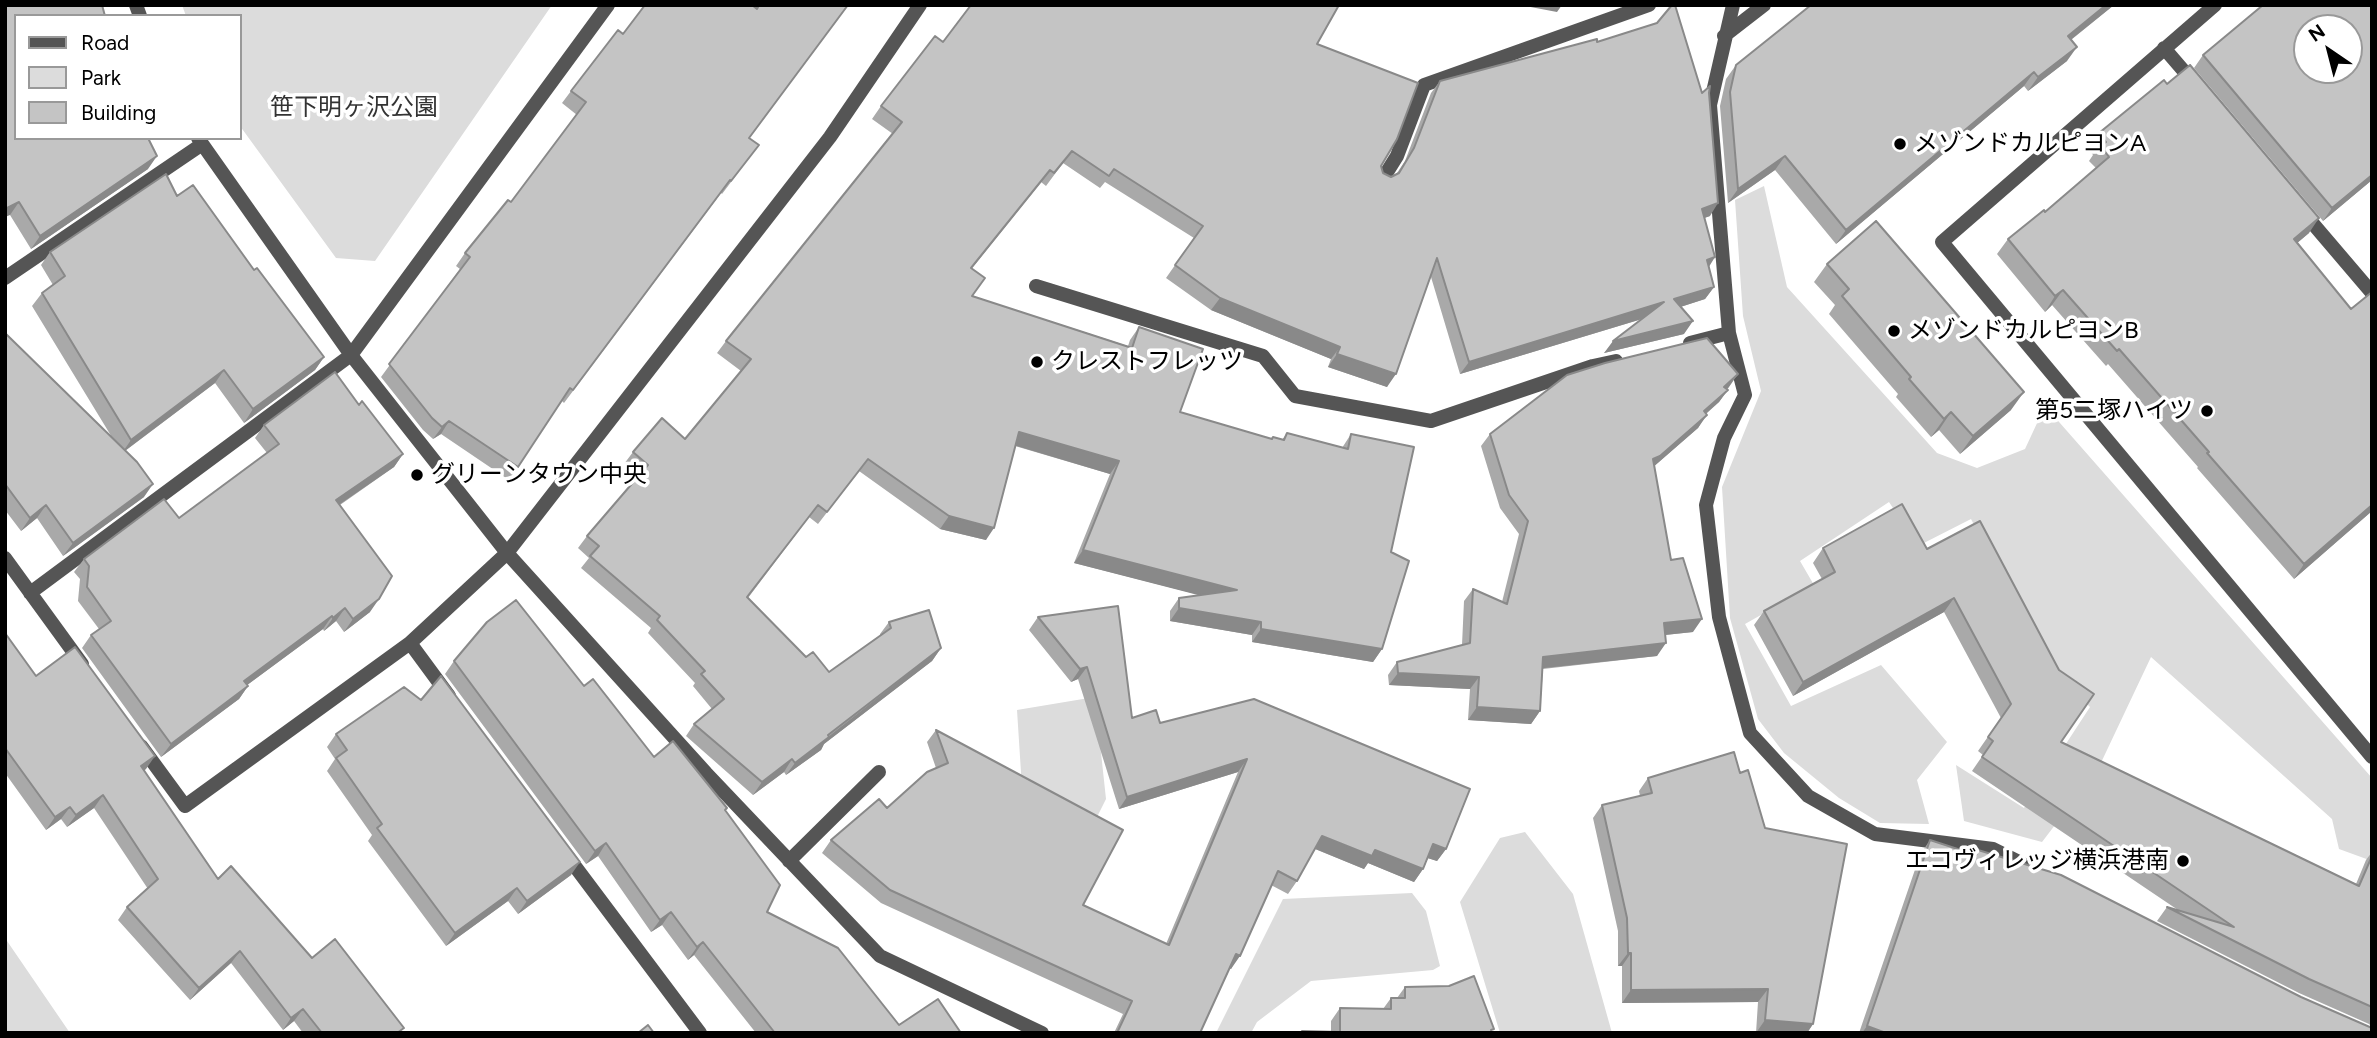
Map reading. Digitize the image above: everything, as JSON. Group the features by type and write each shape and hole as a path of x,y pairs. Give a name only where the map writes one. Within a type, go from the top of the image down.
{"street":[{"path":"30,593 351,355 608,5"},
{"path":"136,739 185,806 410,643 507,553 830,137 920,5"},
{"path":"1382,180 1397,156 1424,85 1649,5"},
{"path":"1732,5 1710,105 1729,333 1745,395 1724,438 1706,505 1719,617 1750,733 1808,796 1875,834 1993,849 2042,874"},
{"path":"1724,36 1764,5"},
{"path":"2215,5 1942,242 2372,757"},
{"path":"2164,48 2200,90"},
{"path":"5,278 200,141 351,355 507,553 571,627 789,861 880,956 1042,1033"},
{"path":"2291,197 2372,293"},
{"path":"1036,286 1263,356 1296,396 1431,421 1593,366 1630,357"},
{"path":"1679,345 1729,333"},
{"path":"5,558 87,671"},
{"path":"410,643 459,709"},
{"path":"789,861 879,772"},
{"path":"556,841 700,1033"}],"green space":[{"name":"笹下明ヶ沢公園","path":"182,5 552,5 375,261 336,258 242,129 242,14 185,14"},
{"path":"1764,186 1787,287 1937,453 1977,468 2025,449 2045,406 2372,778 2372,861 2339,849 2332,819 2151,657 2098,769 2042,842 1964,821 1956,765 2024,808 2090,707 2046,664 1971,519 1918,546 1889,502 1800,561 1814,585 1745,624 1791,706 1881,665 1947,742 1917,780 1929,824 1880,823 1839,798 1784,753 1758,719 1730,618 1722,487 1761,391 1743,316 1735,200"},
{"path":"1095,697 1106,799 1094,823 1022,788 1017,710"},
{"path":"1525,832 1573,894 1612,1033 1500,1033 1460,902 1500,838"},
{"path":"1412,893 1426,911 1440,966 1433,970 1311,981 1257,1022 1251,1033 1216,1033 1283,899"},
{"path":"5,938 70,1033 5,1033"}],"building":[{"path":"5,5 102,5 104,14 14,14 14,140 149,140 157,156 40,236 19,202 5,209"},
{"path":"645,5 752,5 757,9 759,5 848,5 749,138 759,145 573,390 570,388 518,467 449,421 442,427 389,364 470,257 465,253 508,200 511,202 586,102 571,91 618,30 623,34"},
{"path":"971,5 1339,5 1317,44 1418,83 1397,139 1381,166 1383,173 1391,177 1399,173 1414,148 1440,81 1597,39 1597,42 1657,23 1672,5 1675,5 1702,93 1710,86 1718,203 1702,209 1715,257 1707,260 1714,287 1674,299 1693,321 1613,341 1664,302 1469,362 1437,258 1396,374 1337,354 1340,347 1220,298 1175,265 1203,226 1114,169 1109,176 1072,151 1054,173 1050,170 971,268 985,278 972,296 1132,348 1139,327 1203,349 1180,412 1272,439 1284,440 1287,433 1348,449 1351,434 1414,447 1391,552 1409,561 1382,649 1261,629 1261,622 1179,608 1179,598 1237,590 1083,550 1119,461 1019,432 994,528 949,516 868,459 827,512 818,505 747,597 806,657 813,652 829,672 891,628 889,622 929,610 941,648 795,763 792,759 762,782 694,724 724,699 701,674 705,671 657,620 660,616 590,556 599,546 587,536 648,465 633,452 662,418 685,439 751,359 726,341 902,122 881,106 935,36 943,42"},
{"path":"1811,5 2106,5 2068,36 2077,47 2038,77 2034,72 1846,230 1785,156 1738,189 1730,92 1736,65"},
{"path":"2263,5 2372,5 2372,175 2332,208 2203,55"},
{"path":"2190,65 2319,218 2294,239 2351,309 2372,292 2372,505 2304,564 2119,349 2117,351 2063,290 2055,296 2008,239 2044,210 2045,212 2109,157 2100,145 2106,142 2099,133 2164,80 2167,84"},
{"path":"166,174 177,196 193,185 254,270 257,268 324,357 253,409 224,370 131,440 42,293 65,276 50,252"},
{"name":"メゾンドカルピヨンB","path":"1876,221 2024,392 1973,436 1951,412 1944,419 1909,379 1911,377 1842,296 1849,289 1827,264"},
{"path":"5,333 137,462 153,484 73,543 46,505 30,518 5,484"},
{"path":"1707,338 1738,374 1724,387 1728,390 1704,411 1707,415 1653,459 1671,560 1683,558 1702,619 1664,623 1666,643 1543,657 1540,711 1477,707 1479,677 1398,673 1397,662 1470,643 1473,589 1507,604 1528,521 1509,495 1490,434 1567,375"},
{"path":"335,372 359,405 362,401 403,454 336,500 392,576 379,599 353,619 345,608 333,618 332,616 244,681 248,686 171,744 91,635 111,621 87,587 89,566 84,559 164,499 179,518 279,444 264,425"},
{"path":"1902,504 1927,549 1980,521 2059,670 2094,694 2061,742 2359,886 2372,856 2372,1007 2309,979 2167,907 2234,927 1982,757 1993,741 1988,737 2011,704 1954,598 1803,682 1764,611 1835,572 1823,548"},
{"path":"516,600 584,686 593,679 654,757 673,741 727,808 725,810 780,885 767,912 838,948 899,1025 938,999 961,1033 775,1033 703,942 697,947 671,912 660,920 606,843 595,851 454,661 487,622"},
{"path":"1118,606 1132,718 1156,710 1160,723 1254,699 1470,789 1446,849 1433,844 1423,869 1375,850 1372,856 1322,836 1297,881 1278,871 1240,956 1236,954 1200,1033 1117,1033 1132,1001 890,890 831,840 879,799 887,808 927,772 948,763 936,730 1123,830 1083,905 1169,945 1247,759 1127,797 1087,667 1080,669 1038,617"},
{"path":"5,633 36,676 75,647 155,756 141,766 218,879 231,866 312,958 335,939 404,1028 397,1033 322,1033 303,1009 291,1018 240,951 199,988 127,907 158,879 103,795 76,815 70,807 55,817 5,748"},
{"path":"441,676 580,862 527,901 517,888 455,933 377,828 382,824 336,758 347,750 336,734 404,687 421,700"},
{"path":"1734,752 1740,773 1748,770 1765,828 1847,844 1813,1024 1765,1020 1768,989 1631,990 1627,918 1602,805 1652,793 1648,778"},
{"path":"1930,840 1976,855 1978,850 2061,875 2301,997 2372,1028 2372,1033 1886,1033 1867,1026"},
{"path":"1474,976 1494,1029 1491,1030 1493,1033 1302,1033 1340,1032 1340,1008 1391,1009 1391,998 1405,998 1405,987 1449,986"},
{"path":"648,1025 654,1033 638,1033"}],"place":[{"name":"メゾンドカルピヨンA","path":"1900,144"},
{"name":"メゾンドカルピヨンB","path":"1894,331"},
{"name":"クレストフレッツ","path":"1037,362"},
{"name":"第5二塚ハイツ","path":"2207,411"},
{"name":"グリーンタウン中央","path":"417,475"},
{"name":"エコヴィレッジ横浜港南","path":"2183,861"}]}
